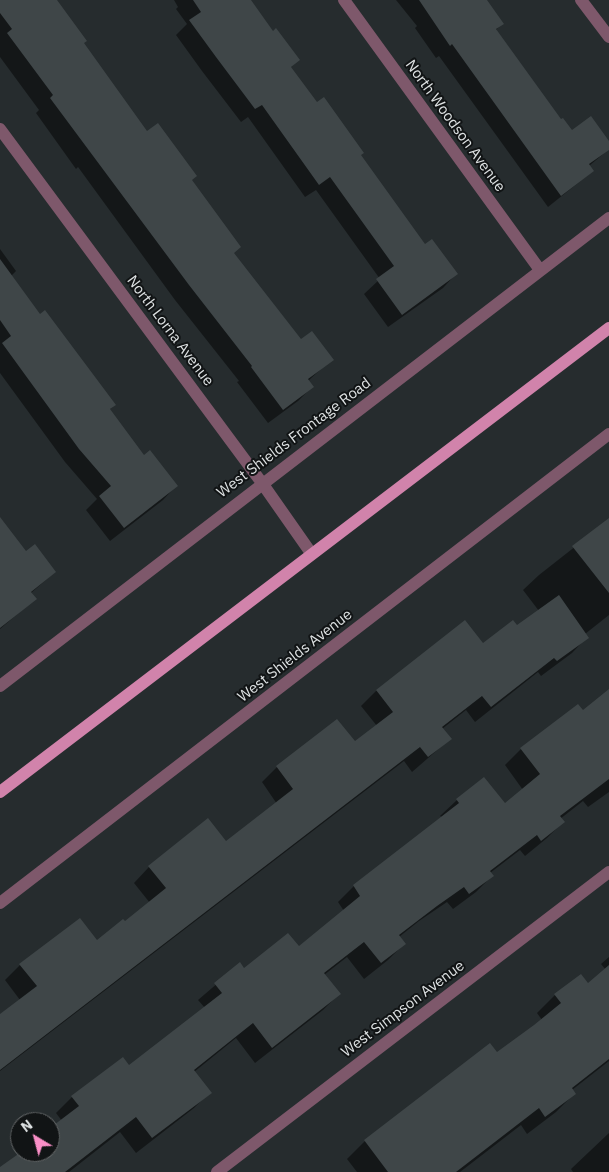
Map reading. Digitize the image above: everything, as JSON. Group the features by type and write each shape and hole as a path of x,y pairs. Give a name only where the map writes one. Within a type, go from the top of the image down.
{"main road":[{"path":"0,792 311,553 609,328"}],"street":[{"name":"North Woodson Avenue","path":"344,0 540,270"},
{"path":"582,0 609,37"},
{"name":"North Lorna Avenue","path":"0,130 262,483 311,553"},
{"name":"West Shields Frontage Road","path":"0,686 609,218"},
{"name":"West Shields Avenue","path":"0,904 609,434"},
{"name":"West Simpson Avenue","path":"216,1172 609,872"}],"building":[{"path":"0,0 57,0 87,41 84,43 147,131 158,123 197,176 192,180 241,247 234,253 301,339 312,331 334,360 308,379 314,387 283,410 50,98 53,95 7,33 12,29 0,13"},
{"path":"193,0 251,0 273,31 276,28 300,60 291,67 317,102 324,97 364,153 361,155 425,244 432,239 458,274 402,315 376,279 394,266 330,177 319,185 262,105 255,109 189,20 201,12"},
{"path":"419,0 487,0 504,24 496,29 561,119 563,118 572,130 591,116 609,141 609,150 589,164 594,171 561,196 452,44 450,46"},
{"path":"0,259 40,314 45,310 116,405 110,409 144,455 150,450 178,486 124,528 99,496 111,486 79,449 2,343 11,336 0,320"},
{"path":"0,517 26,551 35,544 56,572 31,592 37,599 0,628"},
{"path":"609,518 609,593 572,546"},
{"path":"559,595 589,638 557,661 554,658 491,707 482,696 442,727 452,739 428,757 420,747 0,1070 0,1014 37,986 19,964 80,918 97,940 123,919 125,921 166,888 148,866 208,818 226,841 293,789 276,766 337,719 355,741 393,712 376,690 465,620 483,643 513,620 517,625"},
{"path":"609,689 609,779 560,816 565,822 541,841 537,835 490,871 494,876 469,894 464,887 399,935 406,944 381,963 364,942 324,973 341,994 272,1048 253,1023 194,1070 212,1093 152,1138 136,1117 65,1172 0,1172 0,1167 10,1160 10,1162 60,1162 60,1120 79,1106 71,1096 123,1057 129,1065 222,993 214,983 240,962 244,968 288,933 299,946 360,896 353,885 459,803 456,799 484,777 505,803 540,774 520,748 578,704 583,710"},
{"path":"609,965 609,1059 572,1088 576,1094 545,1117 539,1108 456,1172 388,1172 364,1140 490,1043 497,1052 534,1025 561,1003 554,994 581,974 588,983"}]}
